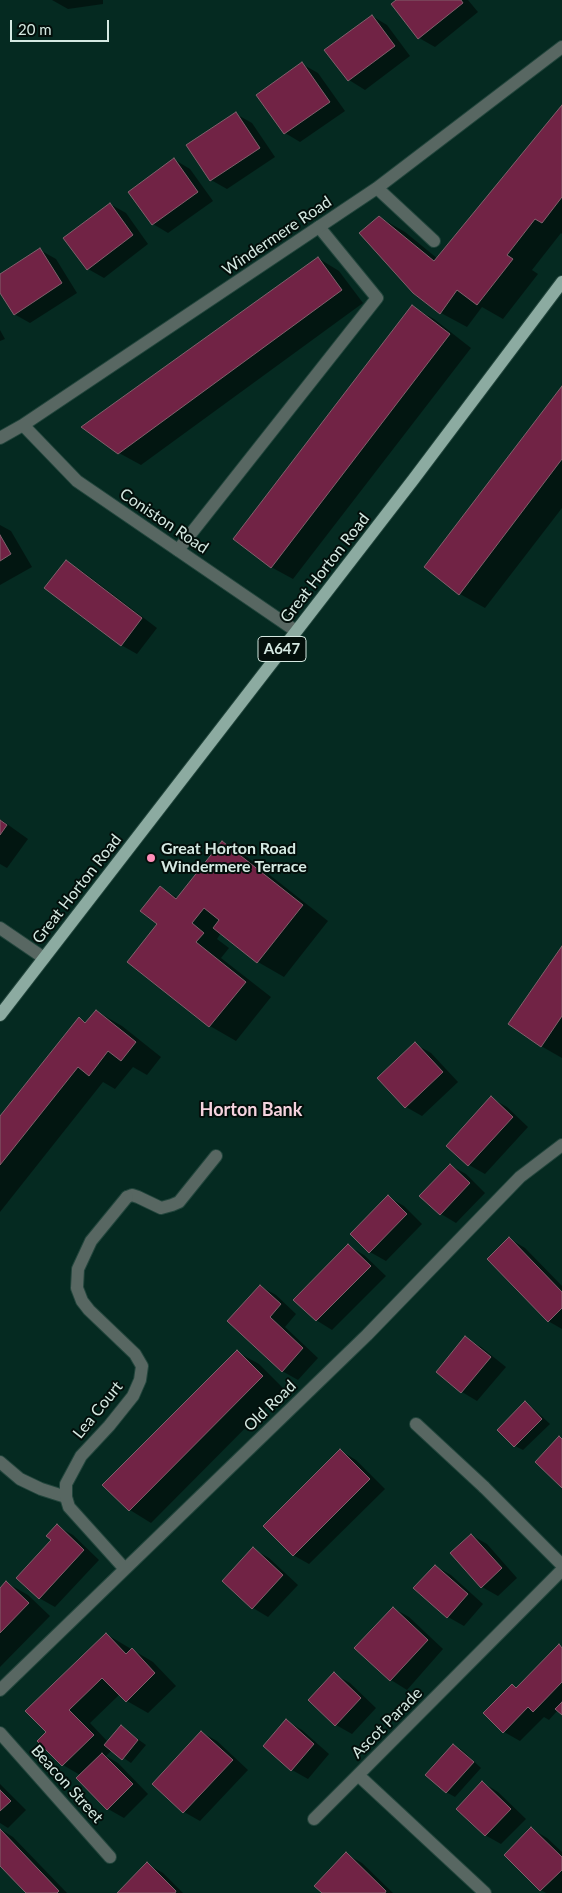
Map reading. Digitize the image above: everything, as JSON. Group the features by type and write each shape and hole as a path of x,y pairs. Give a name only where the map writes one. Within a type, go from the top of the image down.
{"main road":[{"name":"Great Horton Road","path":"0,1014 414,480 562,282"}],"street":[{"name":"Windermere Road","path":"0,438 23,425 377,188 562,46"},
{"path":"377,188 434,241"},
{"path":"178,550 377,298 319,227"},
{"name":"Coniston Road","path":"23,425 77,481 296,631"},
{"path":"0,928 44,958"},
{"name":"Old Road","path":"0,1690 367,1335 520,1177 562,1145"},
{"name":"Lea Court","path":"66,1497 66,1484 81,1456 109,1426 133,1396 140,1380 142,1366 135,1354 82,1301 77,1288 78,1269 91,1241 127,1197 132,1195 161,1208 179,1202 216,1156"},
{"path":"416,1424 562,1565"},
{"path":"0,1462 20,1479 41,1489 66,1497 69,1507 124,1568"},
{"name":"Ascot Parade","path":"485,1893 358,1775 562,1570"},
{"name":"Beacon Street","path":"0,1733 110,1857"},
{"path":"314,1819 358,1775"}],"building":[{"path":"396,0 461,0 463,3 418,39 391,4"},
{"path":"372,15 395,46 348,81 324,50"},
{"path":"302,62 330,102 284,134 256,95"},
{"path":"562,105 562,197 542,223 535,219 507,255 513,259 477,305 457,290 440,314 413,293 359,233 379,216 434,261"},
{"path":"236,112 260,148 210,181 186,145"},
{"path":"174,158 198,192 152,225 128,192"},
{"path":"110,203 133,235 87,270 63,238"},
{"path":"40,248 62,283 14,315 0,293 0,274"},
{"path":"318,257 342,290 118,454 81,427"},
{"path":"412,305 450,334 271,568 233,539"},
{"path":"562,386 562,459 459,595 424,567"},
{"path":"0,535 11,554 0,561"},
{"path":"66,560 142,618 121,646 44,588"},
{"path":"0,820 7,825 0,835"},
{"path":"222,841 303,905 257,963 213,928 219,920 204,908 192,923 204,933 196,942 246,982 209,1027 127,962 157,924 140,911 160,886 176,899"},
{"path":"562,946 562,1016 541,1047 508,1024"},
{"path":"96,1010 136,1042 121,1061 108,1051 89,1076 78,1067 0,1165 0,1116 79,1017 85,1023"},
{"path":"415,1042 443,1072 405,1108 377,1078"},
{"path":"491,1096 513,1117 468,1166 446,1146"},
{"path":"450,1164 470,1183 440,1215 419,1196"},
{"path":"388,1195 407,1214 369,1253 350,1234"},
{"path":"509,1237 562,1292 562,1308 548,1322 487,1259"},
{"path":"348,1244 371,1266 316,1321 293,1300"},
{"path":"260,1285 281,1304 270,1317 303,1348 282,1372 227,1321"},
{"path":"465,1336 491,1357 461,1393 436,1372"},
{"path":"237,1350 263,1376 129,1511 102,1485"},
{"path":"525,1401 542,1419 514,1447 497,1430"},
{"path":"559,1436 562,1439 562,1488 535,1462"},
{"path":"340,1449 370,1479 293,1556 263,1526"},
{"path":"57,1524 84,1550 39,1599 16,1578 51,1540 46,1536"},
{"path":"471,1534 502,1568 481,1588 450,1553"},
{"path":"253,1547 283,1575 252,1609 222,1581"},
{"path":"435,1565 468,1594 447,1618 413,1588"},
{"path":"6,1581 29,1603 0,1633 0,1588"},
{"path":"393,1607 428,1640 390,1681 354,1648"},
{"path":"106,1633 126,1654 132,1648 155,1673 126,1702 102,1678 69,1710 94,1735 62,1766 37,1741 46,1732 25,1711"},
{"path":"559,1644 562,1648 562,1682 533,1712 528,1707 503,1733 483,1713 512,1684 516,1688"},
{"path":"334,1672 361,1698 335,1726 308,1700"},
{"path":"562,1702 562,1715 555,1709"},
{"path":"286,1719 314,1744 291,1771 263,1746"},
{"path":"121,1725 138,1740 122,1760 104,1745"},
{"path":"201,1731 233,1760 183,1813 152,1784"},
{"path":"453,1744 474,1762 446,1793 425,1775"},
{"path":"102,1753 133,1784 107,1810 76,1778"},
{"path":"482,1781 511,1809 485,1836 456,1809"},
{"path":"0,1790 11,1801 0,1811"},
{"path":"531,1827 562,1857 562,1870 540,1891 504,1855"},
{"path":"0,1829 59,1891 57,1893 26,1893 0,1866"},
{"path":"346,1852 386,1891 385,1893 322,1893 314,1886"},
{"path":"147,1862 176,1891 175,1893 117,1893"}],"place":[{"name":"Great Horton Road Windermere Terrace","path":"151,858"}],"district":[{"name":"Horton Bank","path":"251,1110"}]}
